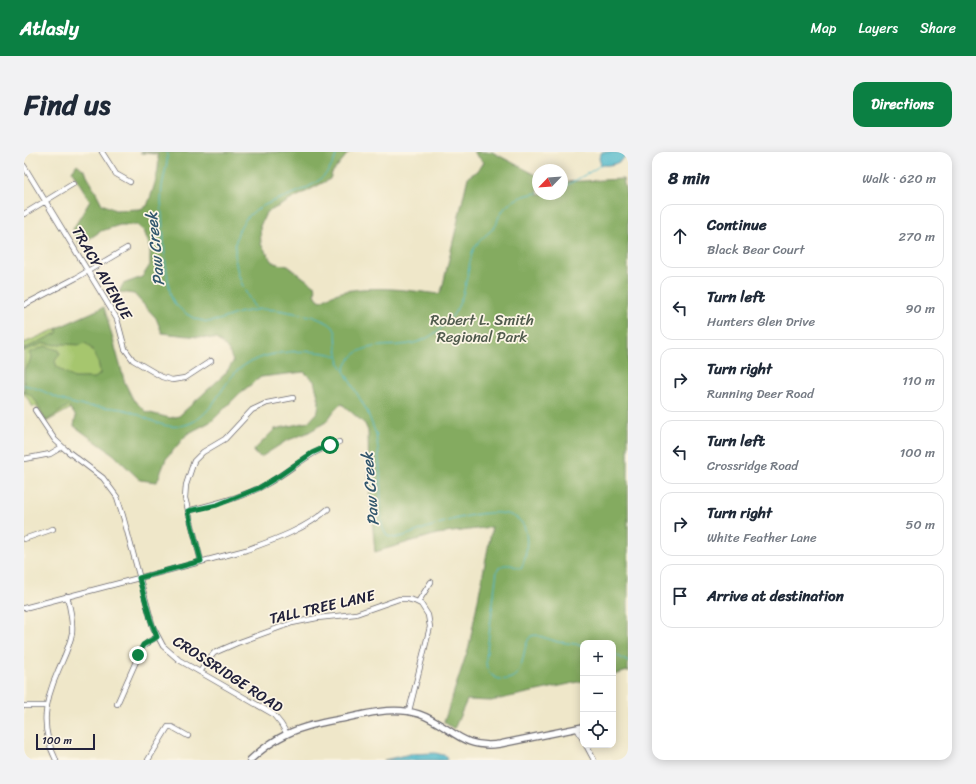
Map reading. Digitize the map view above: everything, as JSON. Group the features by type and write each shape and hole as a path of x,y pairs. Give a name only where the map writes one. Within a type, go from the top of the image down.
{"street":[{"path":"102,152 116,174 130,182"},
{"name":"TRACY AVENUE","path":"24,166 117,319 127,352 135,362 162,377 177,380 185,378 211,361"},
{"path":"24,214 73,184"},
{"path":"24,305 88,271 127,248"},
{"path":"201,561 185,498 186,484 196,458 207,448 225,439 252,410 267,403 293,398"},
{"name":"CROSSRIDGE ROAD","path":"35,410 51,434 62,447 98,474 113,491 120,506 151,621 157,637 163,646 172,655 273,714 287,734"},
{"path":"188,511 217,505 259,488 312,453 339,442"},
{"path":"24,459 50,454 62,447"},
{"path":"24,608 246,550 274,539 317,518 328,509"},
{"path":"24,538 53,529"},
{"path":"409,711 430,628 428,615 418,602 431,582"},
{"path":"56,760 47,737 45,727 46,706 52,685 71,639 72,622 67,596"},
{"name":"TALL TREE LANE","path":"200,672 214,653 282,626 310,619 356,614 399,599 408,599 418,602"},
{"path":"117,704 142,648 148,642 157,637"},
{"path":"24,706 46,706"},
{"path":"250,760 287,734 310,726 380,711 409,711 425,717 467,742 479,745 500,744 580,728"},
{"path":"148,760 168,727 172,727 188,736"},
{"path":"588,748 594,760"}],"green space":[{"name":"Robert L. Smith Regional Park","path":"140,152 349,152 332,173 330,179 266,213 260,226 261,244 274,263 288,266 316,287 315,294 321,301 333,295 347,291 378,288 439,294 442,289 468,177 479,170 484,162 473,152 492,152 532,173 532,200 568,200 568,182 623,179 628,203 628,671 616,674 616,640 580,640 580,682 491,701 467,700 454,729 444,722 469,646 492,527 437,534 375,552 369,484 368,431 365,424 342,404 337,407 326,422 307,433 286,441 261,457 255,454 254,450 275,429 308,422 318,411 319,400 314,381 304,372 261,377 240,393 212,421 187,434 166,459 157,482 140,480 113,454 74,426 76,416 68,406 46,421 32,396 24,392 24,369 29,364 31,357 29,353 45,346 59,350 60,353 55,361 57,367 74,378 95,378 100,374 98,361 94,352 85,343 80,345 55,345 45,343 24,351 24,349 57,333 57,328 104,307 125,383 133,399 146,412 170,418 179,416 225,374 233,362 227,349 216,339 162,333 156,318 134,294 119,292 123,284 142,277 150,265 150,247 144,231 137,225 120,225 101,231 80,245 73,229 90,201 72,171 77,164 85,171 102,204 115,210 140,209 147,206 156,180 158,166 157,154"},
{"path":"100,310 142,439 82,402 46,422 36,406 33,407 24,393 24,343"}],"water":[{"path":"602,152 628,153 620,161 613,164 601,165 599,158"},
{"path":"435,753 447,756 447,760 384,760 410,754"}],"waterway":[{"name":"Paw Creek","path":"167,152 167,162 162,186 161,201 165,259 171,297 175,304 195,319 208,322 219,320 238,313 261,309 278,310 314,317 328,323 333,327 336,333 340,364 367,411 376,434 380,473 381,520 383,529 387,536 395,538 404,536 451,520 471,515 490,513 507,514 520,520 526,533 526,551 521,569 511,565 504,565 497,570 486,659 489,673 500,679 507,679 518,673 525,647 531,636 536,635 558,642 580,645"},
{"path":"256,309 248,297 235,260 239,231 249,216 264,206 299,192 315,183 329,171 337,152"},
{"path":"568,185 601,165"},
{"path":"344,370 349,360 355,354 363,350 371,347 415,343 432,335 442,328 450,319 459,304 465,288 473,249 495,226 503,210 507,206 516,199 532,194"},
{"path":"24,385 75,404 126,410 159,424 180,426 198,419 206,412 235,373 244,365 256,359 284,352 298,351 326,353 338,356"},
{"name":"Paw Creek","path":"616,655 628,662"}],"route":[{"path":"138,655 143,645 157,637 139,578 201,561 188,511 217,505 259,488 312,453 330,445"}]}
